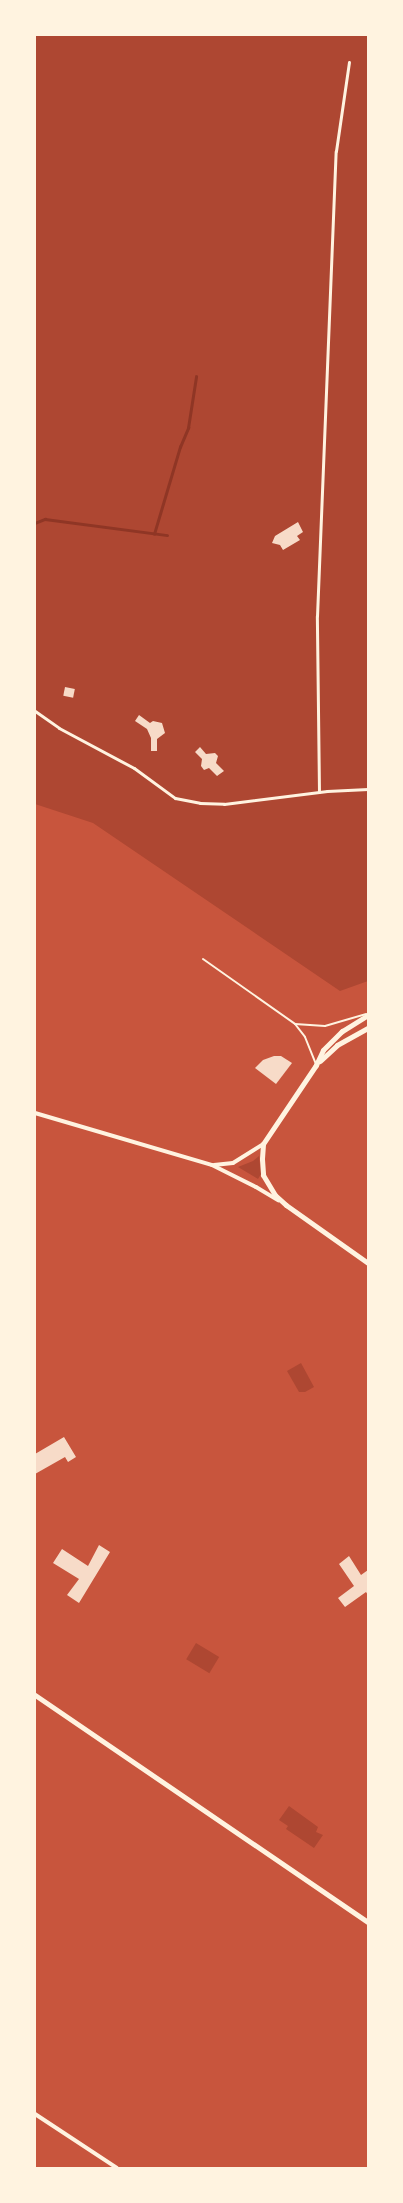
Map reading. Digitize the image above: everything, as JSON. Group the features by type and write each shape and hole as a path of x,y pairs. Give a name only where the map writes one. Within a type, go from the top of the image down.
{"street":[{"path":"319,792 317,616 336,151 349,62"},
{"path":"35,711 59,728 134,768 175,798 200,804 224,804 319,792 368,789"},
{"path":"212,1165 233,1164 263,1144 316,1065 323,1050 334,1038 368,1014"},
{"path":"316,1065 337,1045 368,1028"},
{"path":"35,1113 212,1165 256,1187 286,1205 368,1262"},
{"path":"263,1144 263,1175 275,1195 286,1205"},
{"path":"35,1695 368,1922"},
{"path":"35,2114 117,2168"}],"lane":[{"path":"203,959 295,1024 305,1037 316,1065"},
{"path":"295,1024 325,1026 368,1014"}],"shaded area":[{"path":"35,35 368,35 368,981 340,991 93,823 35,804"},
{"path":"259,1156 261,1174 258,1179 238,1167 253,1161"},
{"path":"301,1363 314,1387 305,1392 299,1392 287,1371"},
{"path":"196,1643 219,1657 209,1673 186,1659"},
{"path":"289,1806 318,1827 316,1832 323,1835 314,1848 286,1829 288,1826 279,1820"}],"building":[{"path":"298,522 303,532 297,536 300,540 283,550 280,545 272,543 275,536"},
{"path":"65,687 75,689 73,698 63,696"},
{"path":"139,715 150,723 153,721 162,723 165,733 157,739 157,751 151,751 151,738 147,729 135,721"},
{"path":"200,747 206,754 215,753 218,756 216,763 224,771 217,776 209,768 204,770 201,766 202,759 195,752"},
{"path":"274,1056 281,1056 292,1063 276,1084 255,1068 263,1060"},
{"path":"64,1437 76,1457 68,1462 65,1457 35,1474 35,1454"},
{"path":"99,1545 110,1552 79,1603 67,1595 79,1579 53,1563 62,1549 88,1566"},
{"path":"349,1556 361,1575 368,1570 368,1595 366,1592 345,1607 338,1598 354,1586 339,1564"}],"waterway":[{"path":"154,534 180,447 188,428 196,377"},
{"path":"35,523 45,519 167,535"}]}
